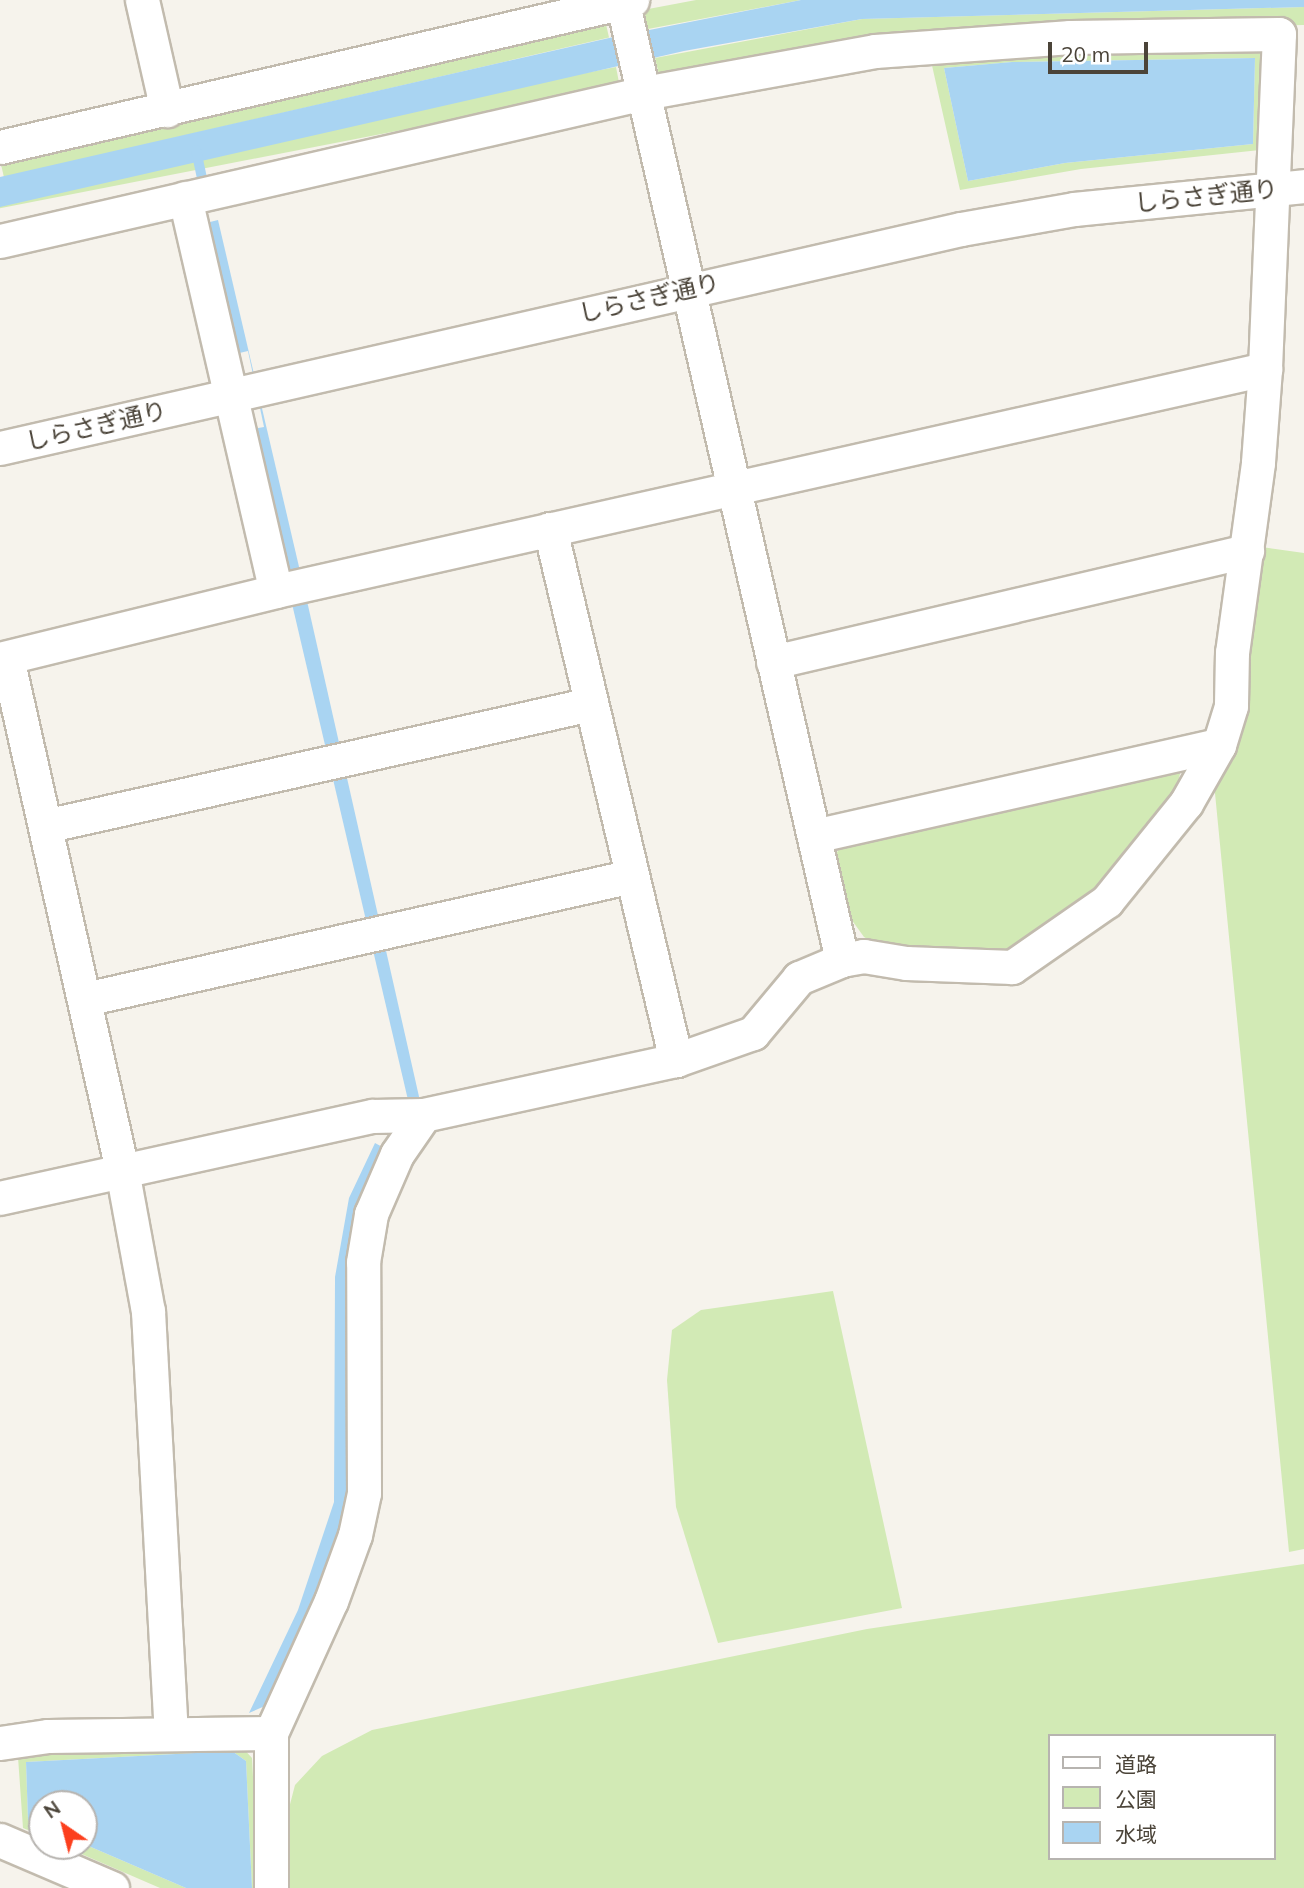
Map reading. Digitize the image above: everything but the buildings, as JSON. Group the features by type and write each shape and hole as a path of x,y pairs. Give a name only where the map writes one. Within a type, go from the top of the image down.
{"street":[{"path":"142,0 167,110"},
{"path":"0,146 167,110 625,0 842,960"},
{"path":"0,241 644,93 875,51 1070,37 1279,34 1288,188 1265,369 1247,551 1232,652 1231,706 1219,745 1186,803 1107,901 1013,967 906,963 864,956 842,960 799,978 753,1033 676,1060 424,1115 372,1116 0,1198"},
{"name":"しらさぎ通り","path":"0,448 690,288 1074,209 1288,188"},
{"path":"185,198 276,591"},
{"path":"171,1733 148,1311 122,1170 85,999 4,659 276,591 1265,369"},
{"path":"550,529 676,1060"},
{"path":"773,662 1247,551"},
{"path":"45,826 591,704"},
{"path":"814,836 1219,745"},
{"path":"85,999 632,876"},
{"path":"271,1888 271,1733 331,1601 355,1535 364,1493 367,1438 363,1262 371,1214 397,1154 424,1115"},
{"path":"0,1743 48,1736 271,1733"},
{"path":"0,1840 112,1888"}],"green space":[{"path":"696,0 801,0 648,29 643,10"},
{"path":"1304,7 1304,25 1077,28 660,79 655,58 862,19"},
{"path":"605,20 609,38 4,177 0,160"},
{"path":"1259,49 1266,62 1260,150 1081,169 960,190 931,61","holes":["1255,58 1253,144 1065,163 968,181 944,68 1012,62"]},
{"path":"616,67 620,88 0,208 0,187"},
{"path":"1262,547 1304,553 1304,1549 1289,1552 1214,783 1246,657"},
{"path":"1182,766 1176,790 1098,889 1011,952 906,948 875,943 864,937 846,912 833,859 842,844"},
{"path":"833,1291 902,1608 718,1643 676,1507 667,1380 672,1330 701,1310"},
{"path":"1304,1564 1304,1888 289,1888 288,1812 295,1785 322,1756 372,1730 867,1629"},
{"path":"241,1746 252,1758 259,1888 252,1888 246,1761 232,1751 26,1762 28,1830 23,1828 18,1757 112,1748"},
{"path":"98,1850 186,1888 160,1888 95,1860 98,1860"}],"water":[{"path":"801,0 1304,0 1304,7 862,19 684,51 0,207 0,177 609,38"},
{"path":"1255,58 1253,144 1065,163 968,181 944,68 1012,62"},
{"path":"218,220 420,1101 408,1100 282,561 206,223"},
{"path":"375,1143 386,1149 344,1514 313,1602 265,1706 249,1713 298,1610 334,1502 335,1277 349,1198"},
{"path":"232,1751 246,1761 252,1888 186,1888 98,1850 98,1790 28,1790 28,1820 26,1762"}],"pier":[{"path":"248,351 264,427 253,429 235,354"}],"waterway":[{"path":"196,150 203,183"}]}
